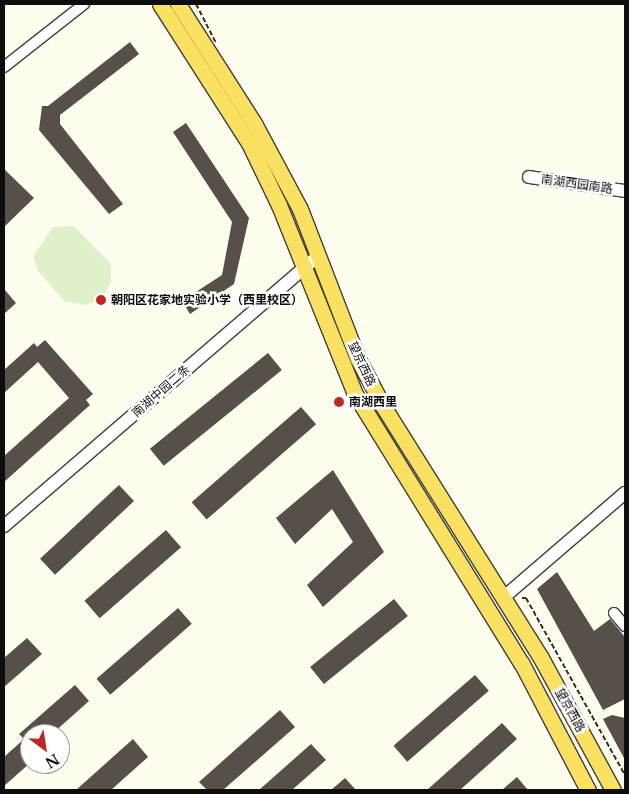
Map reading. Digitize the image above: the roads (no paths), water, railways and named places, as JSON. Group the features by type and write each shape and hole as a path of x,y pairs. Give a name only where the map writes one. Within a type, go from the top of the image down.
{"main road":[{"name":"望京西路","path":"160,4 249,143 304,264 355,394 522,664 588,790"},
{"name":"望京西路","path":"178,4 255,125 300,209 358,359 383,406 504,598 613,790"}],"street":[{"path":"4,67 84,4"},
{"name":"南湖西园南路","path":"529,177 625,191"},
{"name":"南湖中园二条","path":"4,526 304,264 318,256"},
{"path":"504,598 625,493"},
{"path":"614,613 625,626"}],"place":[{"name":"朝阳区花家地实验小学（西里校区）","path":"101,300"},
{"name":"南湖西里","path":"339,402"}]}
